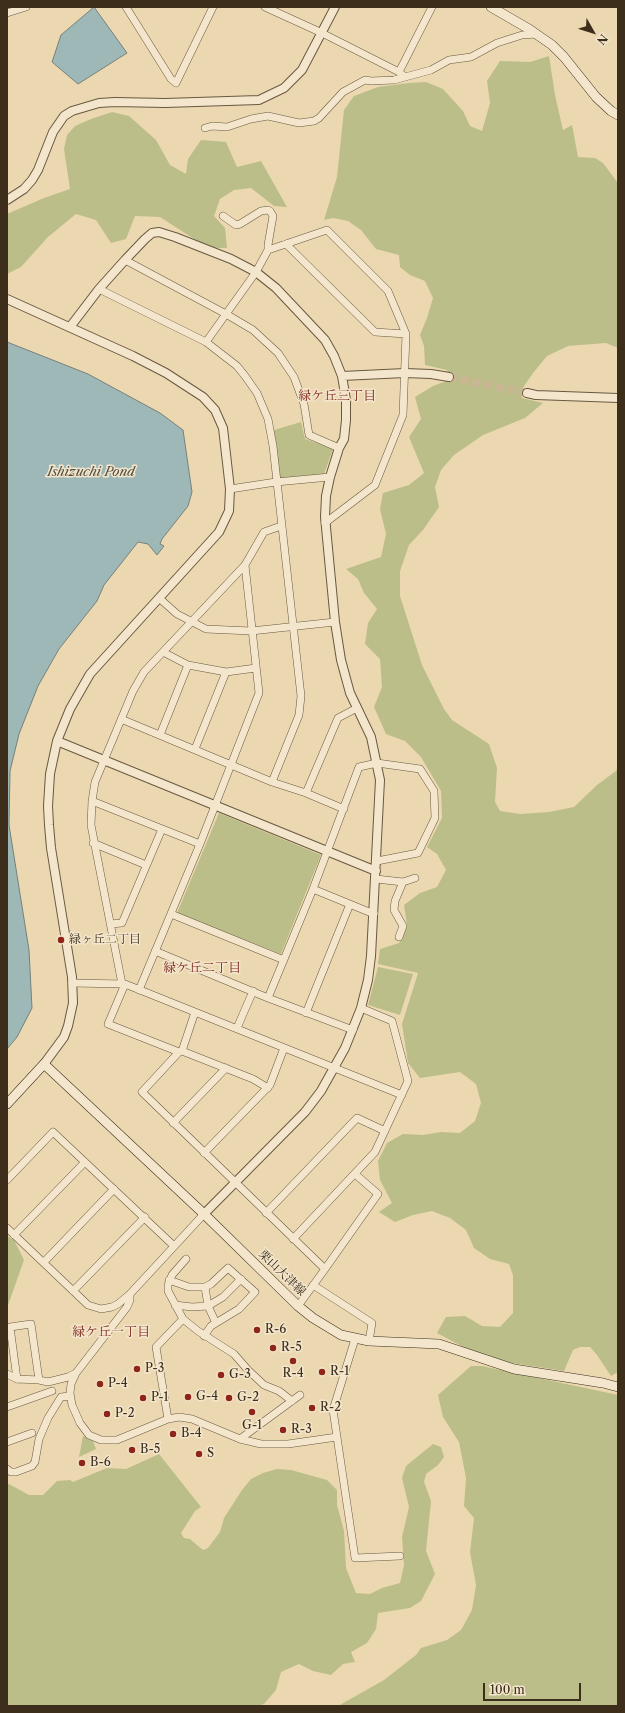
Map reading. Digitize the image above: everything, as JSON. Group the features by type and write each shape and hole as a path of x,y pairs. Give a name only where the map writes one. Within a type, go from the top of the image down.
{"main road":[{"path":"491,7 537,34 564,57 583,83 604,105 618,115"},
{"path":"7,1104 44,1064"},
{"name":"栗山大津線","path":"44,1064 204,1214 298,1306 329,1329 355,1339 369,1341 439,1344 514,1369 603,1382 618,1387"}],"street":[{"path":"7,13 26,7"},
{"path":"126,7 171,79 176,83 213,7"},
{"path":"265,7 322,33 401,74 431,70 449,60 470,56 522,35 537,34"},
{"path":"7,200 24,190 32,180 38,170 52,132 64,116 72,111 99,103 115,102 165,103 259,100 284,88 302,70 335,7"},
{"path":"205,128 212,126 227,127 250,119 268,116 299,123 314,121 319,118 343,92 365,80 394,80 401,74 432,7"},
{"path":"206,342 256,272 268,250 273,216 268,210 261,210 240,224 236,225 222,216"},
{"path":"268,250 327,230 388,291 406,334 403,415 375,485 325,523"},
{"path":"7,1228 88,1305 101,1309 112,1307 130,1294 204,1214 305,1112 321,1091 345,1048 361,1008 371,956 374,914 380,780 370,737 344,676 337,644 325,523 326,496 339,448 344,439 346,420 346,400 342,376 334,356 325,340 276,288 256,272 231,259 159,232 152,233 125,260 99,289 70,326"},
{"path":"286,244 375,332 406,334"},
{"path":"125,260 253,330 278,353 294,377 304,404 309,435 339,448"},
{"path":"99,289 206,342 236,366 257,393 268,419 273,446 301,705 295,728 272,782"},
{"path":"7,299 70,326 166,373 203,397 211,404 220,418 223,428 230,489 229,511 219,532 90,674 70,709 57,741 50,774 48,806 49,825 51,848 72,983 73,1003 68,1026 59,1046 44,1064"},
{"path":"342,376 405,373 431,374 449,377"},
{"path":"528,393 540,395 618,398"},
{"path":"230,489 276,482 330,477"},
{"path":"268,1088 254,1079 108,1024 123,984 93,843 91,825 92,801 95,782 133,691 144,672 244,565 264,532 281,526"},
{"path":"139,990 200,844 259,693 244,565"},
{"path":"159,598 177,614 206,629 252,631 335,622"},
{"path":"163,652 188,665 226,672 256,668"},
{"path":"160,735 188,665"},
{"path":"195,749 226,672"},
{"path":"306,793 338,718 357,708"},
{"path":"121,719 272,782 306,793 344,810"},
{"path":"57,741 328,851 376,875 403,882 415,878"},
{"path":"268,998 328,851 359,767 377,763 420,769 434,791 436,818 418,853 377,861"},
{"path":"92,801 200,844"},
{"path":"110,924 122,923 162,829"},
{"path":"93,843 146,865"},
{"path":"399,937 403,926 394,910 395,901 403,882"},
{"path":"313,889 374,914"},
{"path":"306,1013 350,904"},
{"path":"171,914 284,960"},
{"path":"155,951 268,998 353,1030"},
{"path":"72,983 123,984 237,1028 402,1095"},
{"path":"237,1028 253,991"},
{"path":"293,1239 376,1152 408,1082 392,1021 361,1008"},
{"path":"195,1012 180,1052 142,1092 325,1269"},
{"path":"204,1153 268,1088 272,1082 284,1048"},
{"path":"173,1123 226,1068"},
{"path":"266,1213 357,1118 385,1131"},
{"path":"7,1180 53,1132 145,1217 174,1246"},
{"path":"14,1235 85,1162"},
{"path":"298,1306 378,1194 355,1174"},
{"path":"44,1262 114,1189"},
{"path":"73,1291 145,1217"},
{"path":"186,1259 170,1280 168,1291 183,1319 204,1336 234,1354 264,1385 278,1391 292,1401"},
{"path":"170,1280 189,1287 205,1287 211,1284 228,1268 255,1292 239,1309 211,1326 204,1336"},
{"path":"175,1304 192,1307 208,1306 223,1297 241,1279"},
{"path":"313,1286 372,1323 369,1341"},
{"path":"205,1287 208,1306 216,1322"},
{"path":"130,1294 130,1300 127,1307 76,1373 71,1384 70,1396 80,1423 89,1435 100,1440 118,1440 168,1419 180,1417 192,1419 240,1439 267,1445 288,1444 337,1437"},
{"path":"168,1419 156,1347 183,1319"},
{"path":"17,1379 10,1327 31,1324 39,1380"},
{"path":"355,1339 333,1410 355,1558 400,1556"},
{"path":"8,1377 48,1382 68,1377 76,1373"},
{"path":"7,1407 52,1391"},
{"path":"240,1439 300,1395"},
{"path":"7,1469 11,1472 16,1472 32,1466 35,1462 39,1439 48,1418 61,1397 70,1396"},
{"path":"7,1442 32,1433"}],"green space":[{"path":"549,56 555,95 563,130 572,125 578,157 595,158 603,163 618,183 618,348 606,343 568,346 547,356 522,389 522,398 543,403 525,418 483,435 454,455 441,470 435,487 439,507 423,530 409,545 400,571 400,596 422,665 444,709 452,720 489,744 497,768 495,802 500,811 520,814 549,812 574,807 597,785 616,771 618,766 618,1372 611,1376 590,1347 580,1347 573,1350 564,1371 512,1363 483,1355 467,1349 437,1333 446,1317 465,1316 482,1326 500,1327 513,1313 513,1275 509,1264 490,1259 474,1248 466,1230 450,1218 432,1211 413,1215 395,1222 379,1212 392,1203 380,1180 378,1161 387,1143 403,1134 423,1135 441,1132 460,1133 475,1121 481,1103 476,1084 460,1072 420,1078 408,1063 402,1024 418,973 378,964 380,949 399,943 407,925 404,905 420,893 437,887 446,870 437,854 427,847 442,818 441,791 421,757 405,741 386,734 374,707 382,687 380,659 365,644 368,623 377,609 364,593 358,579 346,569 381,557 386,534 380,509 383,493 409,485 424,473 409,437 421,419 415,397 433,386 449,380 447,370 425,365 424,346 420,335 433,298 425,281 410,275 400,267 399,255 376,249 361,230 348,221 333,218 324,220 337,177 344,110 354,96 378,87 426,82 443,89 463,111 470,126 482,131 490,103 487,81 500,61 530,62"},
{"path":"112,112 129,116 156,140 170,165 186,174 188,159 201,140 226,142 237,167 261,161 287,207 274,206 251,188 234,190 220,199 214,216 225,228 227,248 208,248 160,217 135,216 126,239 111,243 96,220 76,214 48,237 21,267 7,274 7,214 44,198 70,189 64,149 67,135 75,126"},
{"path":"301,422 305,439 333,449 324,474 279,479 274,430"},
{"path":"219,813 321,855 281,954 177,913"},
{"path":"378,967 413,974 400,1015 368,1005"},
{"path":"7,1236 14,1240 24,1260 7,1308"},
{"path":"471,1366 482,1366 618,1395 618,1706 338,1706 384,1680 416,1655 421,1648 447,1640 461,1630 472,1610 476,1585 470,1552 474,1518 464,1506 466,1478 459,1442 443,1417 438,1395"},
{"path":"83,1436 93,1441 96,1449 79,1457"},
{"path":"433,1444 441,1447 444,1457 438,1465 426,1474 424,1482 431,1501 426,1551 435,1574 421,1601 410,1608 378,1613 376,1629 367,1643 351,1652 355,1662 343,1664 331,1675 313,1671 299,1664 281,1672 276,1690 264,1704 258,1706 7,1706 7,1483 29,1495 43,1495 57,1481 70,1480 73,1482 107,1468 126,1469 159,1454 201,1507 195,1511 181,1533 184,1538 190,1539 203,1550 208,1548 220,1532 224,1518 251,1479 263,1473 277,1469 291,1470 327,1480 337,1490 337,1505 344,1531 346,1568 356,1593 370,1594 382,1588 400,1583 404,1565 402,1537 409,1507 402,1478 406,1466"}],"water":[{"path":"94,7 127,53 78,84 52,62 61,35"},
{"name":"Ishizuchi Pond","path":"7,342 88,374 160,413 183,430 192,492 188,506 162,539 160,544 164,546 157,555 148,544 138,542 104,585 97,601 59,649 38,686 19,734 10,771 9,825 29,950 32,1008 17,1037 7,1049"}],"tunnel":[{"path":"449,377 527,393"}],"place":[{"name":"緑ヶ丘二丁目","path":"61,940"},
{"name":"R-6","path":"257,1330"},
{"name":"R-5","path":"273,1348"},
{"name":"R-4","path":"293,1361"},
{"name":"P-3","path":"137,1369"},
{"name":"R-1","path":"322,1372"},
{"name":"G-3","path":"221,1375"},
{"name":"P-4","path":"100,1384"},
{"name":"G-4","path":"188,1397"},
{"name":"P-1","path":"143,1398"},
{"name":"G-2","path":"229,1398"},
{"name":"R-2","path":"312,1408"},
{"name":"G-1","path":"252,1412"},
{"name":"P-2","path":"107,1414"},
{"name":"R-3","path":"283,1430"},
{"name":"B-4","path":"173,1434"},
{"name":"B-5","path":"132,1450"},
{"name":"S","path":"199,1454"},
{"name":"B-6","path":"82,1463"}],"district":[{"name":"緑ケ丘三丁目","path":"337,396"},
{"name":"緑ケ丘二丁目","path":"202,968"},
{"name":"緑ケ丘一丁目","path":"111,1332"}]}
